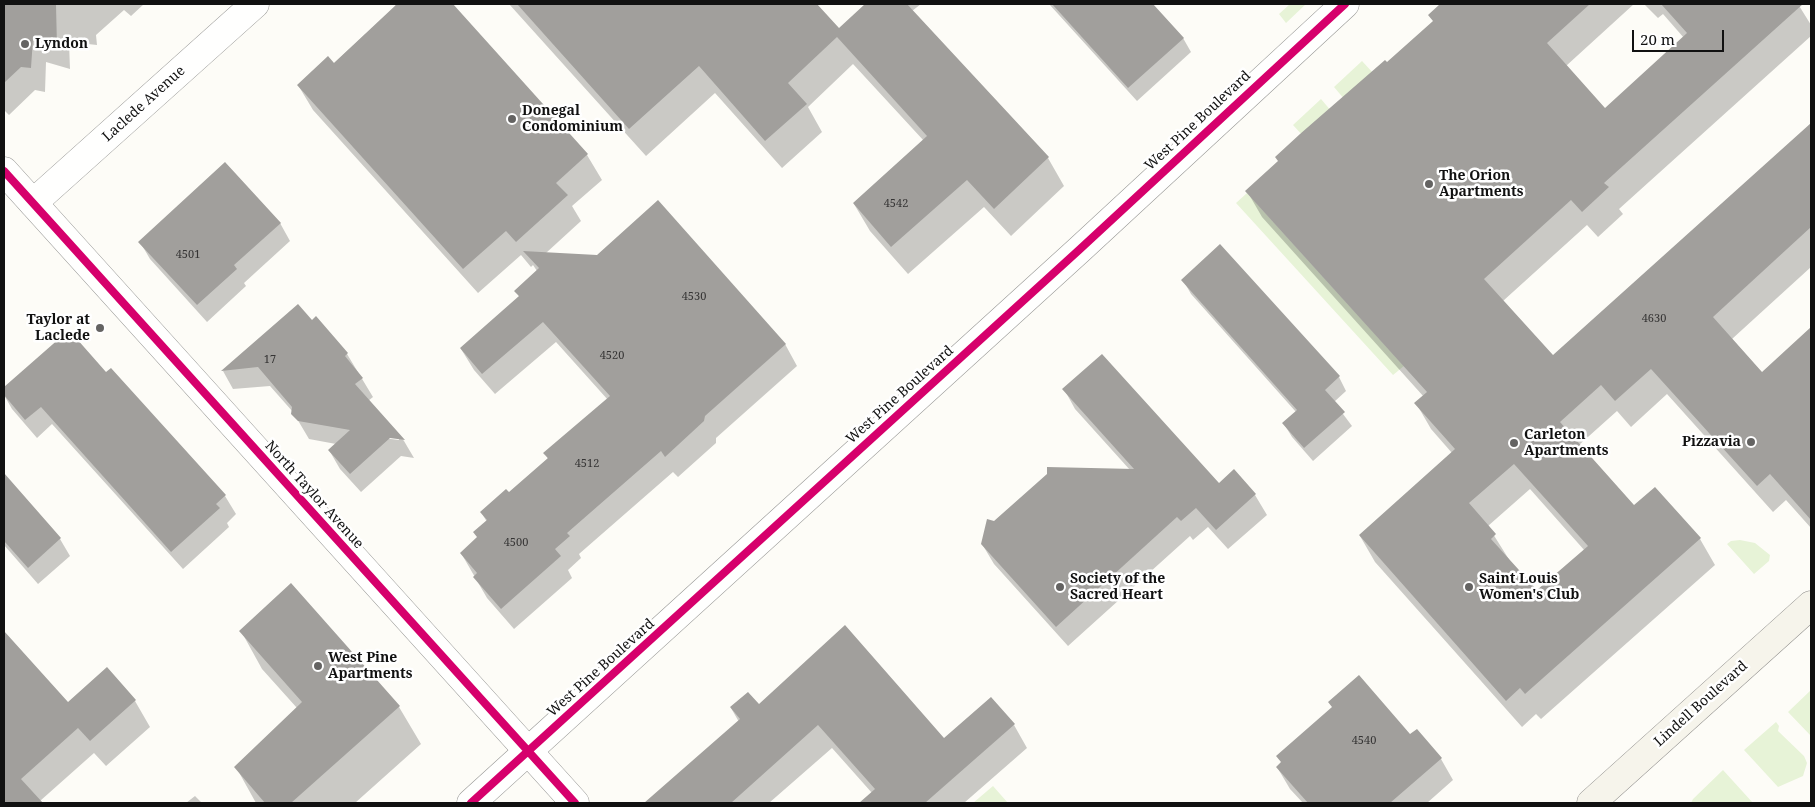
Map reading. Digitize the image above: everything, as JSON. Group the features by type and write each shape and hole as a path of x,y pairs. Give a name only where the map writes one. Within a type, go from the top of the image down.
{"main road":[{"name":"Lindell Boulevard","path":"1591,803 1811,605"}],"street":[{"name":"Laclede Avenue","path":"34,204 254,4"},
{"name":"West Pine Boulevard","path":"471,803 1079,250 1345,4"},
{"name":"North Taylor Avenue","path":"4,171 575,803"}],"green space":[{"path":"1290,4 1306,4 1286,23 1279,14"},
{"path":"1362,61 1374,74 1345,100 1334,87"},
{"path":"1321,99 1332,112 1304,137 1293,125"},
{"path":"1247,193 1404,366 1393,375 1236,203"},
{"path":"1740,540 1755,543 1770,555 1769,561 1754,574 1727,544 1731,541"},
{"path":"1811,690 1811,736 1788,712"},
{"path":"1776,722 1779,726 1778,731 1804,756 1807,763 1803,776 1778,787 1744,750"},
{"path":"1723,770 1753,803 1691,803 1693,799"},
{"path":"993,786 1008,803 973,803"}],"building":[{"name":"Lyndon","path":"4,4 56,4 57,46 33,39 31,68 21,67 4,83"},
{"name":"Donegal Condominium","path":"397,4 453,4 588,154 556,183 568,195 516,242 506,231 463,269 297,85 328,56 334,63"},
{"path":"517,4 817,4 839,28 865,4 907,4 1049,157 994,209 967,180 891,247 853,203 927,136 837,37 788,83 807,104 765,141 699,66 629,129"},
{"path":"1052,4 1153,4 1184,38 1128,88"},
{"path":"1440,4 1590,4 1547,43 1605,108 1687,33 1661,4 1803,4 1604,183 1609,187 1582,212 1571,200 1484,279 1553,355 1811,123 1811,227 1713,317 1762,372 1811,327 1811,520 1770,474 1757,486 1651,369 1615,401 1601,385 1560,422 1634,505 1655,487 1701,538 1525,694 1520,688 1506,701 1359,535 1455,449 1414,403 1427,392 1245,191 1278,161 1275,157 1300,134 1433,21 1428,15","holes":["1514,464 1588,546 1537,590 1491,539 1496,534 1469,503"]},
{"path":"225,162 281,223 234,265 237,269 197,305 138,242"},
{"path":"658,200 786,344 705,416 704,421 665,457 661,451 567,533 570,536 555,549 561,556 501,609 473,577 477,573 460,553 477,537 473,532 487,520 480,512 506,489 509,492 548,458 543,453 610,396 543,322 482,374 460,348 519,296 514,291 539,268 523,251 597,255"},
{"path":"1220,244 1340,376 1325,390 1345,412 1304,448 1282,423 1297,410 1181,280"},
{"path":"298,304 312,320 316,316 348,353 345,356 363,378 355,384 405,440 390,438 350,474 328,450 350,430 298,421 291,414 292,407 258,367 221,371"},
{"path":"69,330 106,372 111,368 226,495 216,504 220,508 171,552 41,407 25,420 4,395 4,387"},
{"path":"1102,354 1219,483 1234,469 1256,494 1216,530 1196,508 1181,521 1177,517 1056,627 981,544 987,519 994,521 1047,474 1047,467 1134,469 1062,389"},
{"path":"4,473 61,538 28,568 4,541"},
{"name":"West Pine Apartments","path":"291,583 400,706 291,803 265,803 234,767 302,702 239,631"},
{"path":"845,625 944,738 991,697 1015,724 925,803 859,803 875,789 818,725 731,803 644,803 740,719 730,707 748,692 759,704"},
{"path":"4,631 68,702 107,667 136,700 90,741 78,728 21,779 43,803 4,803"},
{"path":"1359,675 1410,734 1417,729 1442,758 1390,803 1308,803 1276,767 1281,762 1276,756 1332,707 1328,702"}],"cycle path":[{"path":"471,803 1079,250 1345,4"},
{"path":"4,171 575,803"}],"place":[{"name":"Lyndon","path":"25,44"},
{"name":"Donegal Condominium","path":"512,119"},
{"name":"The Orion Apartments","path":"1429,184"},
{"name":"Taylor at Laclede","path":"100,328"},
{"name":"Pizzavia","path":"1751,442"},
{"name":"Carleton Apartments","path":"1514,443"},
{"name":"Society of the Sacred Heart","path":"1060,587"},
{"name":"Saint Louis Women's Club","path":"1469,587"},
{"name":"West Pine Apartments","path":"318,666"}]}
